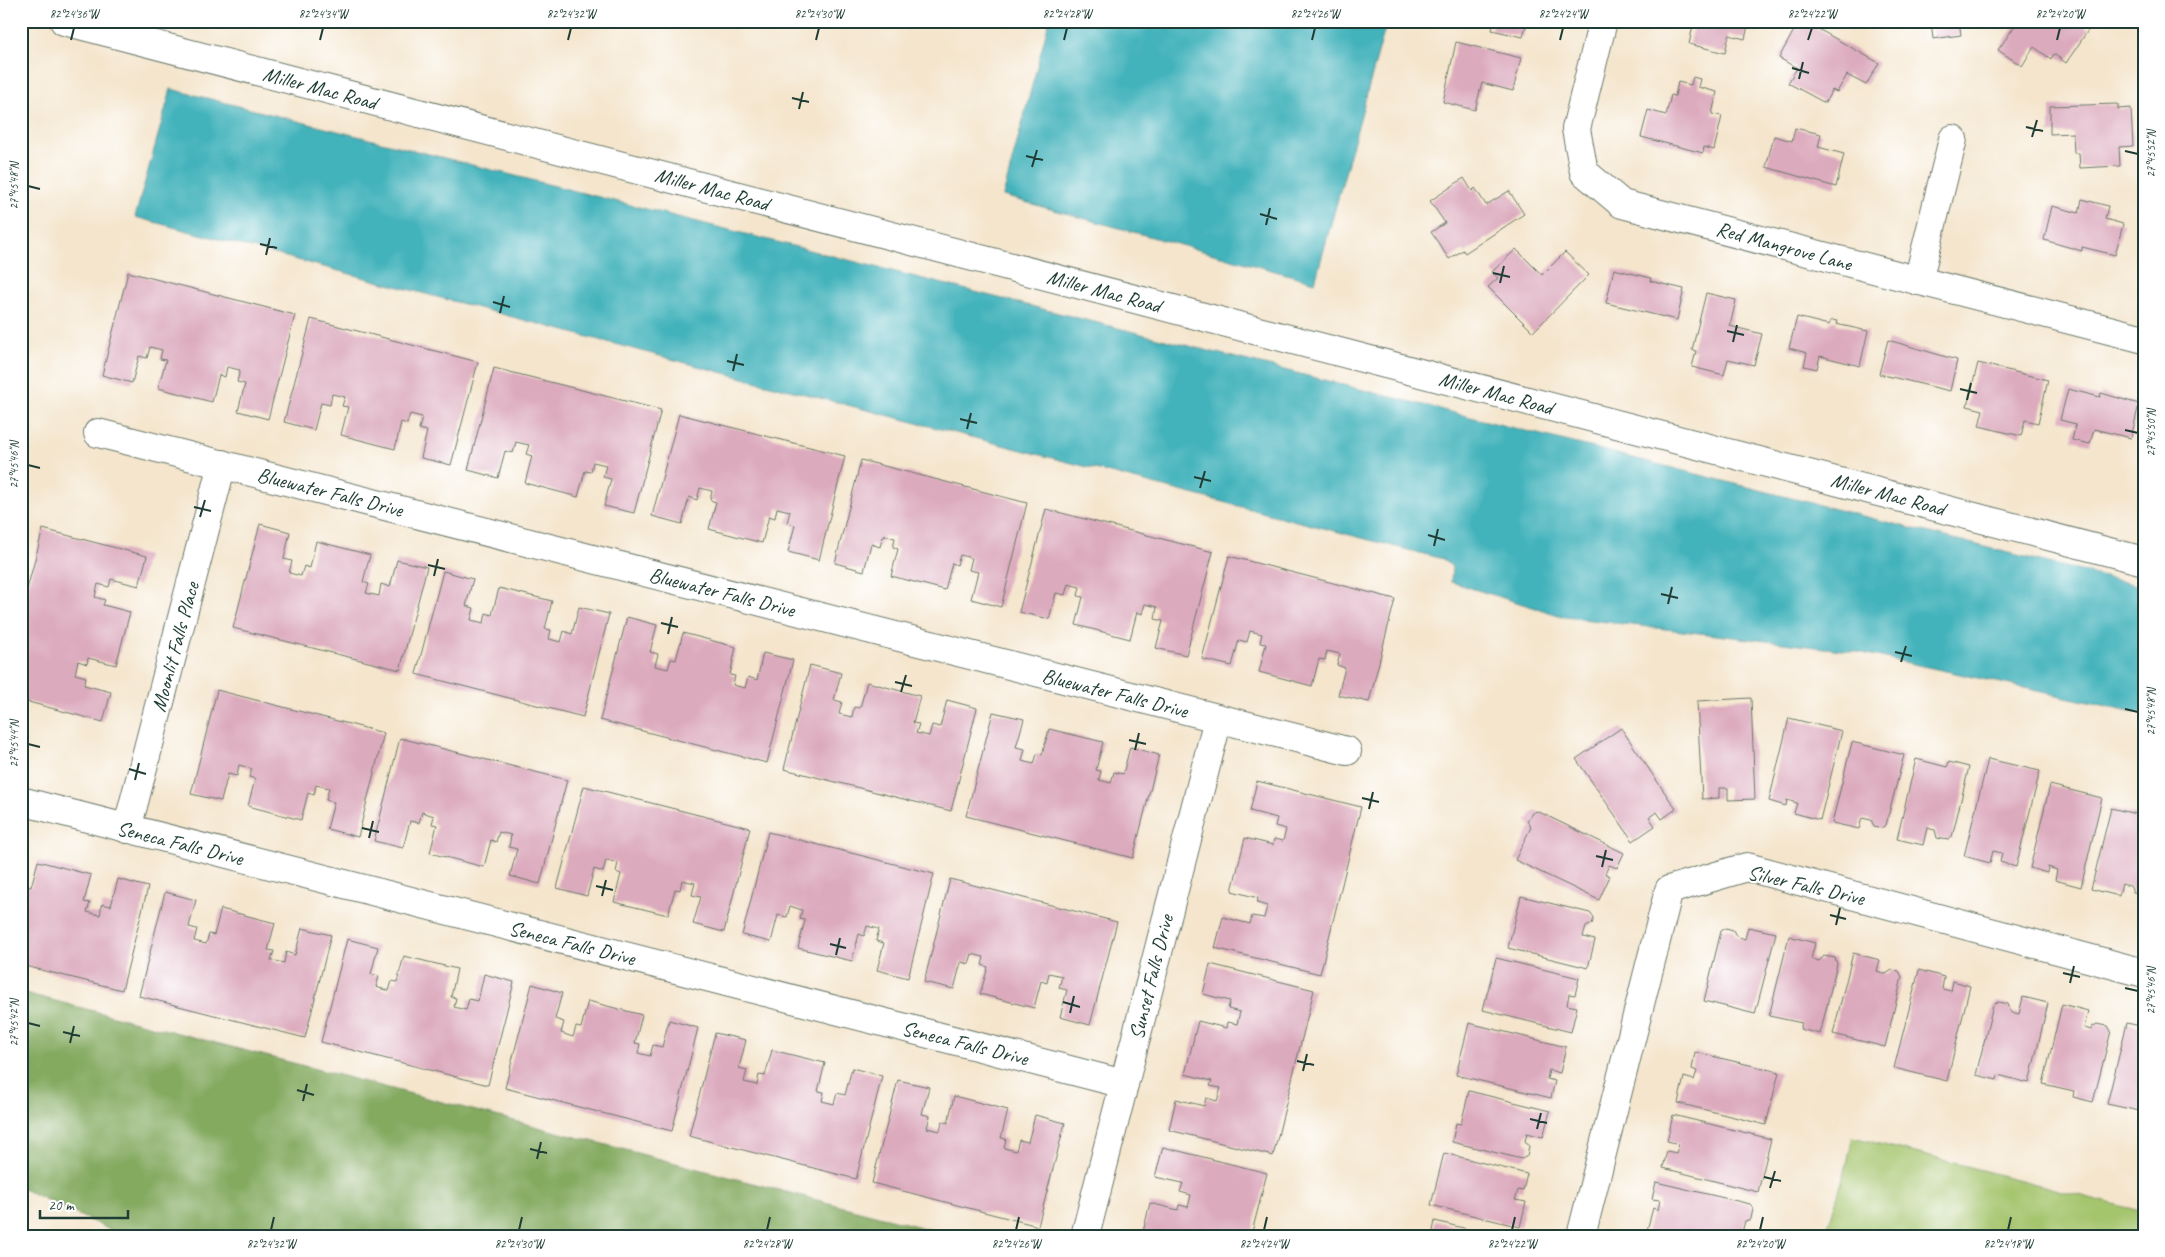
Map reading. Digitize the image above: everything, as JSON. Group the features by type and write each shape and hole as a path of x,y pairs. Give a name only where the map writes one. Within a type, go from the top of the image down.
{"street":[{"name":"Miller Mac Road","path":"64,21 2144,561"},
{"name":"Red Mangrove Lane","path":"1603,21 1576,129 1584,172 1622,204 2144,339"},
{"path":"1918,281 1953,139"},
{"name":"Bluewater Falls Drive","path":"98,433 1347,751"},
{"name":"Moonlit Falls Place","path":"127,829 222,464"},
{"name":"Sunset Falls Drive","path":"1085,1236 1218,719"},
{"name":"Seneca Falls Drive","path":"21,801 1124,1084"},
{"name":"Silver Falls Drive","path":"1581,1236 1669,890 1747,867 2144,973"}],"green space":[{"path":"21,992 955,1236 123,1236 21,1188"},
{"path":"1853,1137 2144,1212 2144,1236 1825,1236 1845,1172"}],"water":[{"path":"1049,21 1387,21 1315,282 1003,196"},
{"path":"171,89 2144,587 2144,714 1858,652 1565,617 1451,582 1452,567 1443,559 739,377 135,217"}],"building":[{"path":"1494,21 1527,21 1523,37 1492,30"},
{"path":"1694,21 1749,21 1745,39 1729,35 1725,53 1689,44"},
{"path":"1799,21 1804,21 1879,63 1866,85 1847,75 1837,92 1832,90 1825,103 1788,83 1797,68 1779,58"},
{"path":"1931,21 1959,21 1961,35 1933,39"},
{"path":"2018,21 2077,21 2089,29 2066,63 2054,54 2051,59 2034,47 2022,66 1998,50"},
{"path":"1456,42 1521,58 1513,91 1482,83 1475,110 1443,102"},
{"path":"1693,77 1700,79 1698,87 1717,92 1712,114 1722,116 1714,150 1704,147 1703,153 1641,137 1648,110 1666,115 1671,95 1675,96 1678,82 1691,85"},
{"path":"2118,104 2118,109 2131,108 2133,146 2119,147 2120,166 2080,168 2079,153 2074,153 2073,133 2050,134 2050,106"},
{"path":"1795,128 1821,134 1818,147 1844,154 1836,187 1766,167 1774,136 1792,141"},
{"path":"1464,178 1472,191 1475,188 1486,205 1509,191 1524,214 1465,253 1463,250 1449,259 1431,232 1445,223 1430,201"},
{"path":"2082,199 2108,206 2105,219 2123,224 2115,255 2082,247 2082,251 2044,240 2052,206 2079,213"},
{"path":"1516,249 1542,275 1565,252 1589,275 1533,332 1488,287 1498,278 1492,272"},
{"path":"1614,269 1651,278 1650,281 1684,289 1677,320 1606,303"},
{"path":"128,272 295,315 268,419 238,411 245,384 237,382 240,370 227,367 225,377 219,375 212,402 158,388 166,360 160,359 162,350 150,347 147,358 139,356 132,383 102,375"},
{"path":"1706,293 1736,300 1730,326 1762,334 1754,365 1728,359 1724,375 1692,367 1696,351 1692,350"},
{"path":"1797,317 1829,325 1831,320 1837,321 1836,324 1868,331 1860,366 1820,356 1817,369 1804,366 1807,353 1789,348"},
{"path":"311,319 478,362 451,465 421,458 427,431 419,429 422,417 410,414 407,424 401,422 395,449 341,435 348,407 342,406 345,397 332,394 330,405 321,403 314,430 284,422"},
{"path":"1888,340 1957,360 1950,391 1879,374"},
{"path":"1978,363 2048,380 2038,423 2025,420 2021,436 1979,426 1983,410 1967,406"},
{"path":"494,368 661,410 634,513 604,506 611,479 603,477 606,465 593,462 591,472 585,471 578,497 525,483 532,456 526,454 529,445 516,442 513,453 505,451 498,478 468,470"},
{"path":"2068,389 2100,397 2101,393 2139,404 2131,438 2094,429 2090,444 2072,440 2076,424 2060,420"},
{"path":"679,414 845,456 819,560 788,552 795,525 787,523 790,511 777,508 775,518 769,516 762,543 709,529 716,502 710,500 712,491 700,488 697,500 689,497 682,524 652,516"},
{"path":"861,460 1027,503 1001,607 971,599 978,572 969,570 972,558 960,555 957,565 952,563 945,590 891,576 898,549 893,547 895,538 883,535 880,547 871,544 864,571 835,563"},
{"path":"1046,509 1213,552 1186,655 1156,648 1163,621 1155,619 1157,607 1145,604 1142,614 1137,612 1130,639 1076,625 1083,597 1078,596 1080,587 1068,584 1065,595 1056,593 1049,619 1019,612"},
{"path":"260,524 290,532 284,559 292,561 289,573 301,576 304,566 310,568 316,541 370,555 363,582 369,584 366,593 379,596 381,584 390,587 397,560 427,567 400,670 233,628"},
{"path":"43,529 147,556 139,586 111,579 109,587 98,584 95,597 105,600 103,605 130,612 116,665 88,658 87,664 78,661 75,674 86,677 84,685 111,692 103,722 21,700 21,612"},
{"path":"1229,556 1395,599 1369,702 1338,695 1345,668 1337,665 1340,654 1327,651 1325,660 1319,659 1312,686 1259,672 1266,644 1260,643 1262,634 1250,631 1247,642 1239,640 1232,666 1202,659"},
{"path":"443,571 473,579 466,606 474,608 471,620 484,623 486,613 492,615 499,588 552,601 545,629 551,630 549,639 561,642 564,631 572,634 579,607 609,614 583,717 416,674"},
{"path":"627,617 657,625 650,652 658,654 655,666 668,669 671,659 676,660 683,633 736,647 730,675 735,676 733,685 745,688 748,677 757,680 763,653 793,660 767,763 600,720"},
{"path":"810,665 841,673 834,700 842,702 839,714 852,717 854,707 860,708 867,682 920,696 913,723 919,724 916,733 929,736 932,725 940,727 947,700 977,708 951,811 784,769"},
{"path":"217,690 384,733 358,837 327,829 334,802 326,800 329,788 316,785 314,795 308,793 301,820 248,806 255,779 249,777 252,769 239,765 237,776 228,774 221,801 191,794"},
{"path":"1751,698 1755,799 1728,800 1728,788 1719,788 1719,798 1702,799 1697,701"},
{"path":"993,712 1024,719 1016,747 1025,749 1022,761 1034,764 1037,754 1042,755 1049,729 1103,742 1096,770 1101,771 1099,780 1111,783 1114,772 1123,774 1130,747 1159,755 1133,858 966,816"},
{"path":"1789,718 1842,731 1820,820 1794,813 1797,803 1787,800 1786,806 1769,801"},
{"path":"1621,728 1676,809 1662,819 1657,812 1649,817 1655,826 1633,841 1576,759"},
{"path":"400,738 567,780 540,884 510,876 517,849 509,847 511,835 499,832 496,842 491,840 484,867 430,853 437,825 432,824 434,816 422,812 419,823 410,821 403,848 374,841"},
{"path":"1852,742 1904,755 1886,825 1881,828 1874,826 1871,820 1862,818 1859,829 1832,823"},
{"path":"1916,759 1947,767 1949,762 1969,767 1952,837 1948,840 1937,838 1935,830 1927,828 1923,845 1897,839"},
{"path":"1988,759 2040,771 2016,867 2000,862 2002,853 1993,851 1990,863 1964,856"},
{"path":"1257,781 1361,807 1320,974 1215,948 1223,917 1250,924 1252,916 1264,918 1267,906 1257,903 1258,898 1232,891 1245,838 1273,845 1274,839 1283,841 1286,829 1275,826 1277,818 1250,811"},
{"path":"2050,785 2102,798 2081,887 2055,880 2057,870 2048,867 2047,873 2030,868"},
{"path":"584,786 750,828 724,932 693,924 701,897 692,895 695,883 682,880 680,890 675,889 668,915 614,902 621,874 616,872 618,863 606,860 603,872 594,869 587,896 557,888"},
{"path":"2111,808 2144,816 2144,892 2141,894 2133,892 2130,886 2122,884 2119,896 2091,889"},
{"path":"1537,811 1624,853 1617,868 1609,865 1605,874 1610,876 1599,900 1515,860 1531,827 1527,821 1532,813"},
{"path":"768,832 934,874 908,978 877,970 884,943 876,941 879,929 867,926 864,936 859,934 852,961 798,948 805,920 800,919 802,910 790,906 787,917 778,915 771,942 742,935"},
{"path":"38,861 91,875 84,902 90,903 87,912 100,915 102,904 111,906 118,879 148,887 122,990 21,965 21,895 23,896 25,886 31,887"},
{"path":"950,879 1117,922 1090,1025 1060,1017 1067,990 1059,988 1062,976 1049,973 1047,983 1041,981 1034,1008 980,994 988,967 982,965 984,957 972,954 969,964 961,962 954,989 924,982"},
{"path":"165,892 196,900 189,927 197,929 194,941 206,944 209,934 214,935 221,909 275,923 268,950 274,951 271,960 284,963 286,952 295,955 302,928 331,935 305,1038 139,996"},
{"path":"1521,896 1590,913 1594,918 1592,924 1586,927 1583,937 1595,940 1588,968 1508,948"},
{"path":"1748,927 1776,933 1755,1014 1704,1001 1721,931 1726,928 1733,930 1736,936 1745,939"},
{"path":"1789,936 1815,943 1811,959 1819,961 1824,956 1835,958 1837,964 1820,1034 1800,1029 1802,1023 1769,1016"},
{"path":"347,939 378,947 371,974 379,976 376,987 389,991 392,981 397,982 404,956 457,969 451,997 456,998 454,1007 466,1010 469,999 478,1001 484,974 514,982 488,1085 321,1042"},
{"path":"1853,953 1880,960 1877,971 1886,974 1892,970 1899,971 1902,977 1885,1047 1833,1034"},
{"path":"1496,958 1579,978 1575,995 1569,994 1567,1005 1577,1007 1571,1032 1483,1010"},
{"path":"1210,964 1314,990 1273,1156 1169,1130 1176,1099 1204,1106 1206,1098 1217,1101 1221,1088 1210,1086 1212,1081 1185,1074 1198,1021 1226,1028 1227,1022 1237,1024 1240,1012 1228,1009 1230,1001 1203,994"},
{"path":"1919,970 1944,977 1942,989 1951,991 1953,981 1970,986 1947,1081 1894,1068"},
{"path":"532,984 562,993 555,1019 564,1022 561,1033 573,1037 576,1027 581,1028 588,1001 642,1015 635,1043 640,1044 638,1053 650,1056 653,1045 662,1047 669,1020 698,1028 672,1131 505,1088"},
{"path":"2023,997 2048,1003 2029,1083 1998,1075 1997,1080 1976,1075 1993,1005 1998,1002 2008,1004 2011,1012 2019,1014"},
{"path":"2062,1004 2088,1011 2084,1028 2092,1030 2092,1027 2097,1024 2108,1026 2111,1031 2093,1102 2073,1097 2074,1091 2043,1084"},
{"path":"1469,1023 1566,1047 1560,1073 1549,1070 1547,1079 1555,1081 1551,1098 1456,1075"},
{"path":"2127,1023 2144,1027 2144,1112 2107,1104"},
{"path":"715,1033 746,1040 739,1068 747,1070 744,1082 757,1085 759,1075 765,1076 772,1050 825,1063 818,1091 824,1092 822,1101 834,1104 837,1093 845,1095 852,1068 882,1076 856,1179 689,1136"},
{"path":"1695,1052 1779,1072 1766,1125 1678,1103 1684,1077 1694,1080 1697,1071 1692,1069"},
{"path":"898,1080 929,1087 922,1114 930,1116 927,1128 940,1131 942,1121 948,1123 954,1096 1008,1110 1001,1138 1006,1139 1004,1148 1016,1151 1019,1140 1028,1142 1035,1115 1065,1123 1038,1226 872,1183"},
{"path":"1469,1091 1550,1111 1543,1137 1527,1133 1525,1141 1529,1146 1527,1156 1522,1159 1452,1142 1456,1123 1461,1124"},
{"path":"1673,1115 1771,1139 1758,1192 1663,1168 1667,1151 1676,1153 1679,1144 1667,1141"},
{"path":"1163,1147 1267,1173 1251,1236 1142,1236 1150,1203 1178,1210 1179,1205 1188,1207 1191,1195 1180,1192 1183,1183 1155,1177"},
{"path":"1444,1153 1527,1174 1523,1191 1518,1190 1515,1200 1526,1202 1520,1227 1431,1205"},
{"path":"1656,1182 1750,1204 1753,1209 1751,1219 1745,1221 1741,1236 1646,1234 1653,1208 1658,1210 1660,1200 1652,1199"},
{"path":"1435,1221 1492,1235 1492,1236 1432,1236"}]}
